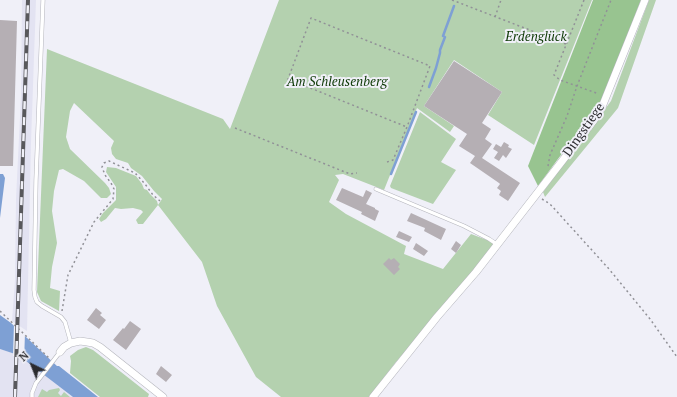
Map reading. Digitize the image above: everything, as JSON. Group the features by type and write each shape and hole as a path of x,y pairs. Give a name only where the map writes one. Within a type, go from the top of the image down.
{"street":[{"name":"Dingstiege","path":"374,397 437,317 498,245 594,120 602,108 645,0"},
{"path":"60,352 64,347 71,343 80,341 93,343 163,397"}],"lane":[{"path":"44,0 36,180 34,290 37,302 61,317 65,322 71,343"},
{"path":"376,189 464,226 498,245"},
{"path":"32,397 36,383 60,352"}],"path":[{"path":"452,0 566,44"},
{"path":"495,17 501,0"},
{"path":"584,0 554,75 560,80 606,97"},
{"path":"550,176 548,168 550,155 567,116 577,86 611,0"},
{"path":"387,162 393,160 407,127 430,66 311,18 288,79 407,127"},
{"path":"235,128 350,174 357,173"},
{"path":"61,317 68,275 94,222 113,199 114,189 105,175 102,167 104,163 109,161 135,173 153,195 160,201"},
{"path":"536,195 550,204 609,269 650,319 677,357"},
{"path":"0,311 49,358"}],"shaded area":[{"path":"22,0 36,0 27,331 12,321 15,280 16,199 21,96"},
{"path":"0,349 18,355 73,397 0,397"}],"green space":[{"path":"279,0 592,0 534,145 488,115 502,92 454,60 424,106 454,126 450,132 417,108 384,190 343,174 335,175 339,180 329,202 346,214 406,246 404,254 443,269 471,234 495,243 463,285 396,362 369,397 281,397 256,377 217,306 202,262 158,205 162,199 142,176 131,168 128,163 116,159 112,154 111,148 114,141 74,103 70,111 66,137 70,149 105,183 111,194 107,198 101,198 84,181 63,169 59,170 54,191 52,211 57,243 52,267 50,288 60,291 59,311 41,301 37,292 47,49 223,119 230,129"},
{"path":"593,0 641,0 603,98 538,186 528,166"},
{"path":"649,0 656,0 618,108 545,197 543,192 611,101"},
{"path":"420,112 456,139 441,162 456,170 433,204 391,188 390,186"},
{"path":"107,167 116,168 136,176 144,189 147,190 157,201 158,205 143,224 138,224 136,220 143,212 133,208 115,208 106,219 101,222 99,219 103,213 116,200 116,187 106,172"},
{"path":"86,347 93,350 149,394 148,397 100,397 70,373 70,356 78,350"},
{"path":"59,388 60,390 58,393 61,396 64,392 70,397 38,397 42,389 47,392 49,390"}],"water":[{"path":"0,174 3,174 5,178 0,218"},
{"path":"0,315 11,323 57,366 59,366 98,397 73,397 18,355 0,349"}],"pier":[{"path":"14,323 25,333 24,362 13,356"}],"building":[{"path":"0,20 17,21 13,166 0,166"},
{"path":"454,61 502,92 482,123 491,129 485,139 492,144 482,158 520,183 508,201 499,195 501,191 497,188 500,184 470,163 475,156 459,146 467,134 424,106"},
{"path":"504,142 512,149 506,158 503,155 499,161 494,158 498,152 493,149 496,144 501,147"},
{"path":"342,188 363,197 366,190 372,193 366,204 379,211 375,221 361,214 362,212 336,200"},
{"path":"411,213 446,229 441,240 424,231 425,228 407,221"},
{"path":"399,231 412,237 409,242 396,237"},
{"path":"456,241 461,245 456,253 451,249"},
{"path":"416,243 428,251 424,256 413,249"},
{"path":"389,258 391,260 394,258 400,264 398,267 400,269 394,275 383,264"},
{"path":"96,308 102,313 100,315 106,320 99,329 87,320"},
{"path":"130,321 141,329 126,350 113,340"},
{"path":"161,366 172,375 166,382 156,374"}],"waterway":[{"path":"429,87 445,37 443,36 454,6"},
{"path":"391,174 416,112"}],"railway":[{"path":"15,397 28,0"}],"park label":[{"name":"Erdenglück","path":"536,37"},
{"name":"Am Schleusenberg","path":"337,82"}]}
